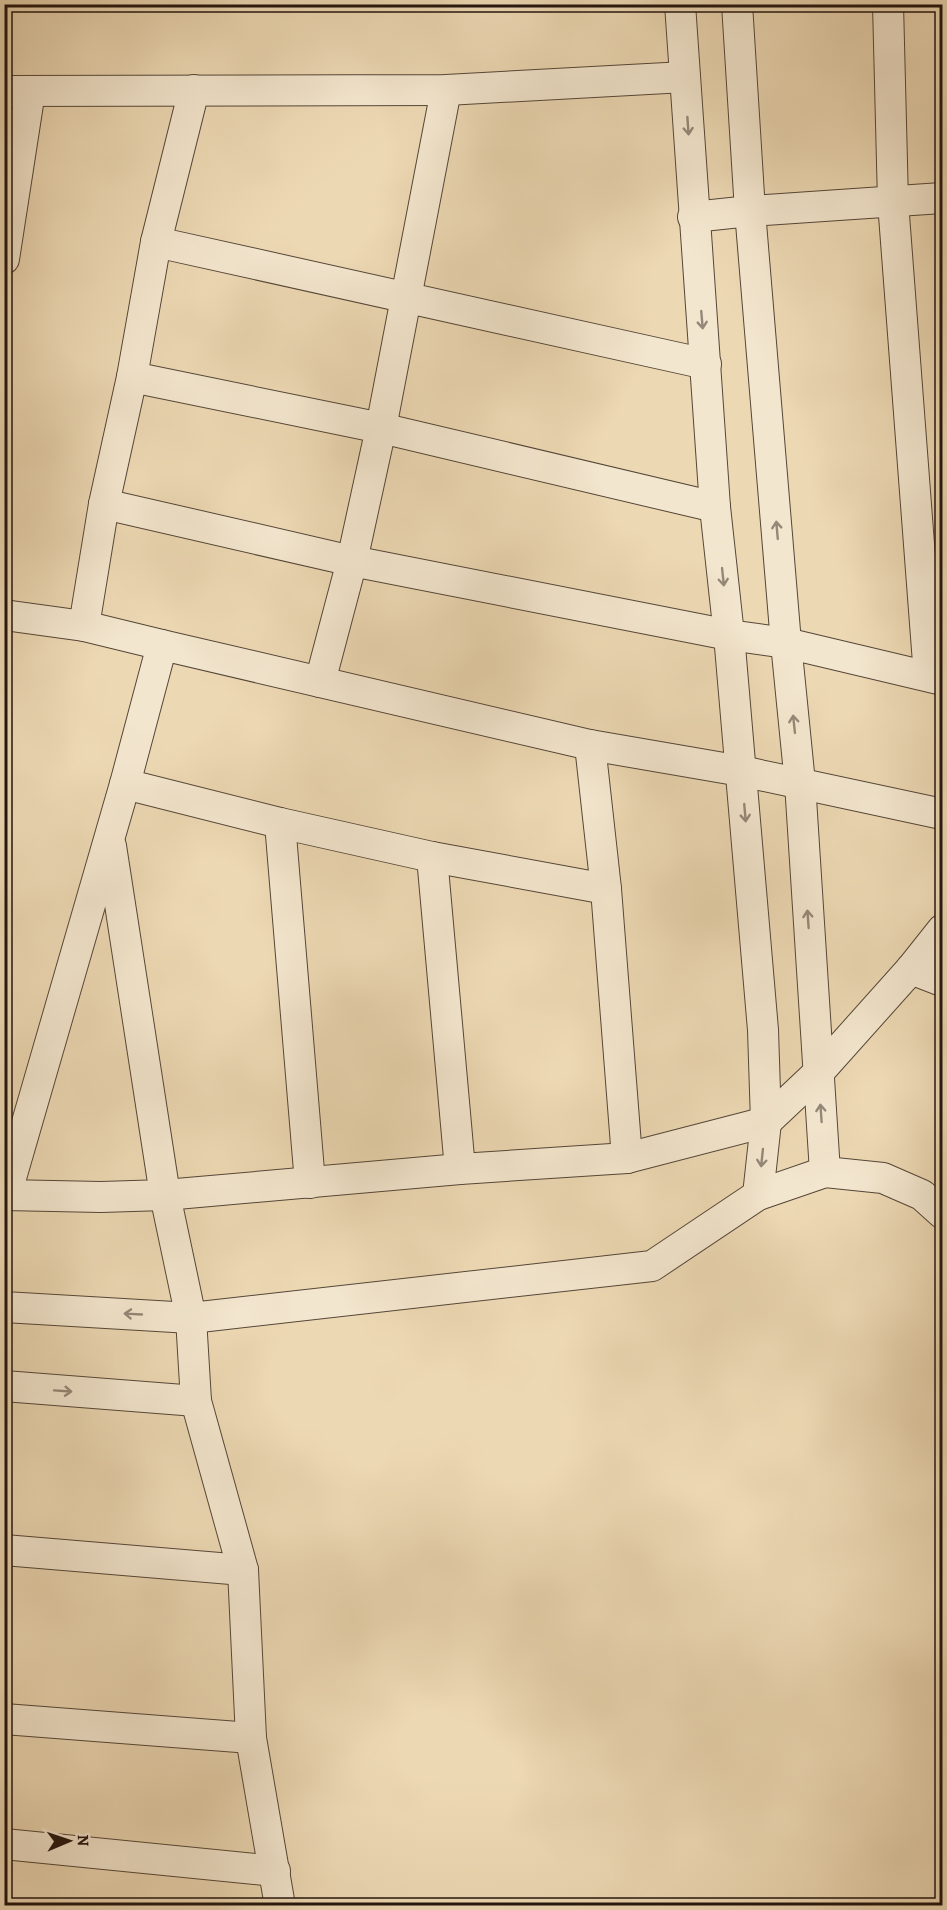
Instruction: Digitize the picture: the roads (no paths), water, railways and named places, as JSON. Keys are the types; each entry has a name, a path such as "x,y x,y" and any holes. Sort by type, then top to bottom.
{"street":[{"path":"680,4 693,218 706,364 715,507 729,634 763,1030 766,1122 758,1195"},
{"path":"737,4 750,211 800,783 825,1172"},
{"path":"104,504 352,561 786,643 936,678 893,202 888,4"},
{"path":"6,247 17,91 446,90 685,76"},
{"path":"84,626 104,504 132,377 156,242 194,90"},
{"path":"321,682 352,561 381,429 446,90"},
{"path":"693,218 750,211 942,198"},
{"path":"156,242 706,364"},
{"path":"132,377 381,429 715,507"},
{"path":"6,623 84,626 590,745 741,771 942,814"},
{"path":"162,645 110,837 5,1195 101,1197 165,1194 460,1169 627,1158 766,1122 819,1073 911,969 942,930"},
{"path":"590,745 606,889 627,1158"},
{"path":"125,784 280,824 432,857 606,889"},
{"path":"280,824 310,1183"},
{"path":"110,837 165,1194 191,1317 196,1401 243,1570 251,1738 280,1905"},
{"path":"432,857 460,1169"},
{"path":"911,969 942,981"},
{"path":"4,1307 191,1317 652,1266 758,1195 825,1172 884,1178 922,1195 942,1213"},
{"path":"4,1386 196,1401"},
{"path":"4,1550 243,1570"},
{"path":"4,1719 251,1738"},
{"path":"4,1844 275,1871"}]}
